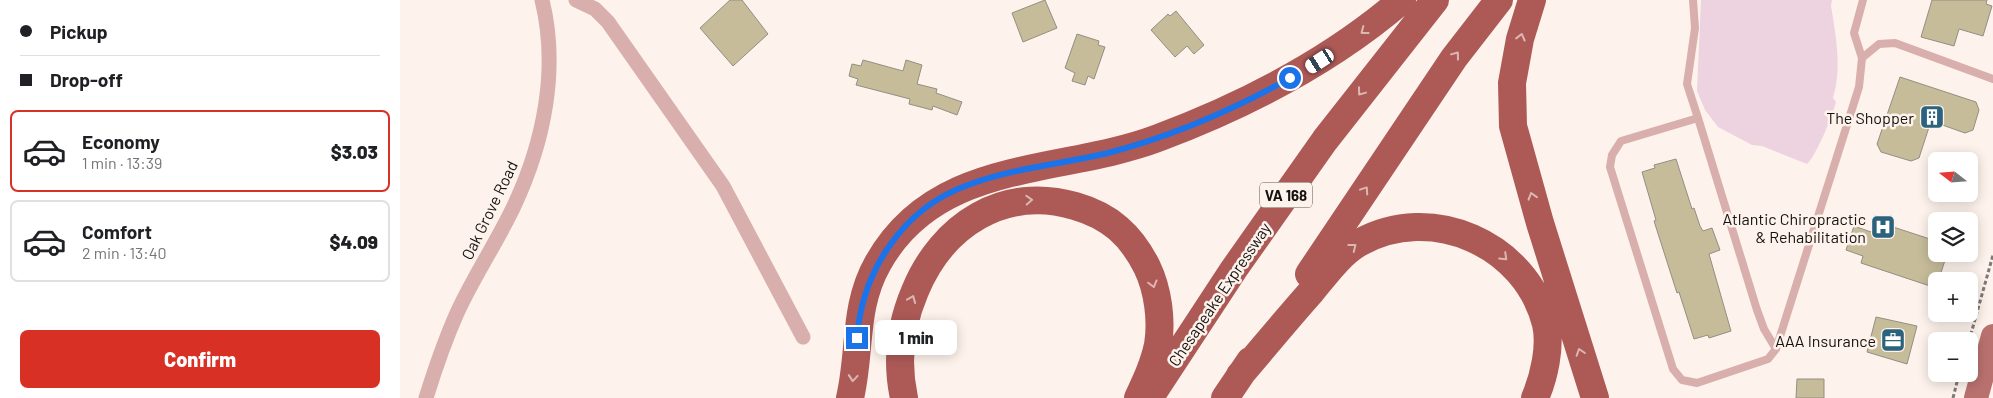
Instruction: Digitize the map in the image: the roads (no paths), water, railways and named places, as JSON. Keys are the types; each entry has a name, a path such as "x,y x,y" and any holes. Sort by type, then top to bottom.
{"highway":[{"path":"850,398 858,322 868,282 893,241 903,229 928,207 968,184 1013,172 1107,153 1155,139 1208,119 1258,96 1306,70 1347,43 1402,0"},
{"name":"Chesapeake Expressway","path":"1150,398 1234,270 1325,140 1436,0"},
{"path":"1225,398 1454,58 1499,0"},
{"path":"1532,0 1520,39 1512,83 1514,126 1534,204 1595,398"},
{"path":"904,398 900,360 901,338 907,310 923,271 957,231 974,218 1004,204 1018,200 1044,199 1086,209 1106,219 1126,234 1152,278 1160,319 1158,344 1153,365 1138,398"},
{"path":"1240,375 1336,262 1358,243 1381,233 1409,228 1440,228 1480,240 1501,254 1520,275 1536,298 1546,325 1546,359 1535,398"}],"main road":[{"path":"1976,398 1993,336"}],"street":[{"name":"Oak Grove Road","path":"426,398 458,311 514,206 530,168 542,127 550,70 542,0"},
{"path":"576,0 595,9 608,22 724,186 803,337"}],"lane":[{"path":"1693,0 1695,28 1687,84 1757,310 1764,329 1776,348"},
{"path":"1698,118 1621,141 1612,155 1610,167 1673,369 1682,380 1697,383 1768,359 1776,348 1859,87 1862,58 1854,33 1863,0"},
{"path":"1862,58 1879,44 1895,43 1993,78"}],"place":[{"name":"The Shopper","path":"1932,117"},
{"name":"Atlantic Chiropractic & Rehabilitation","path":"1883,227"},
{"name":"AAA Insurance","path":"1893,340"}]}
